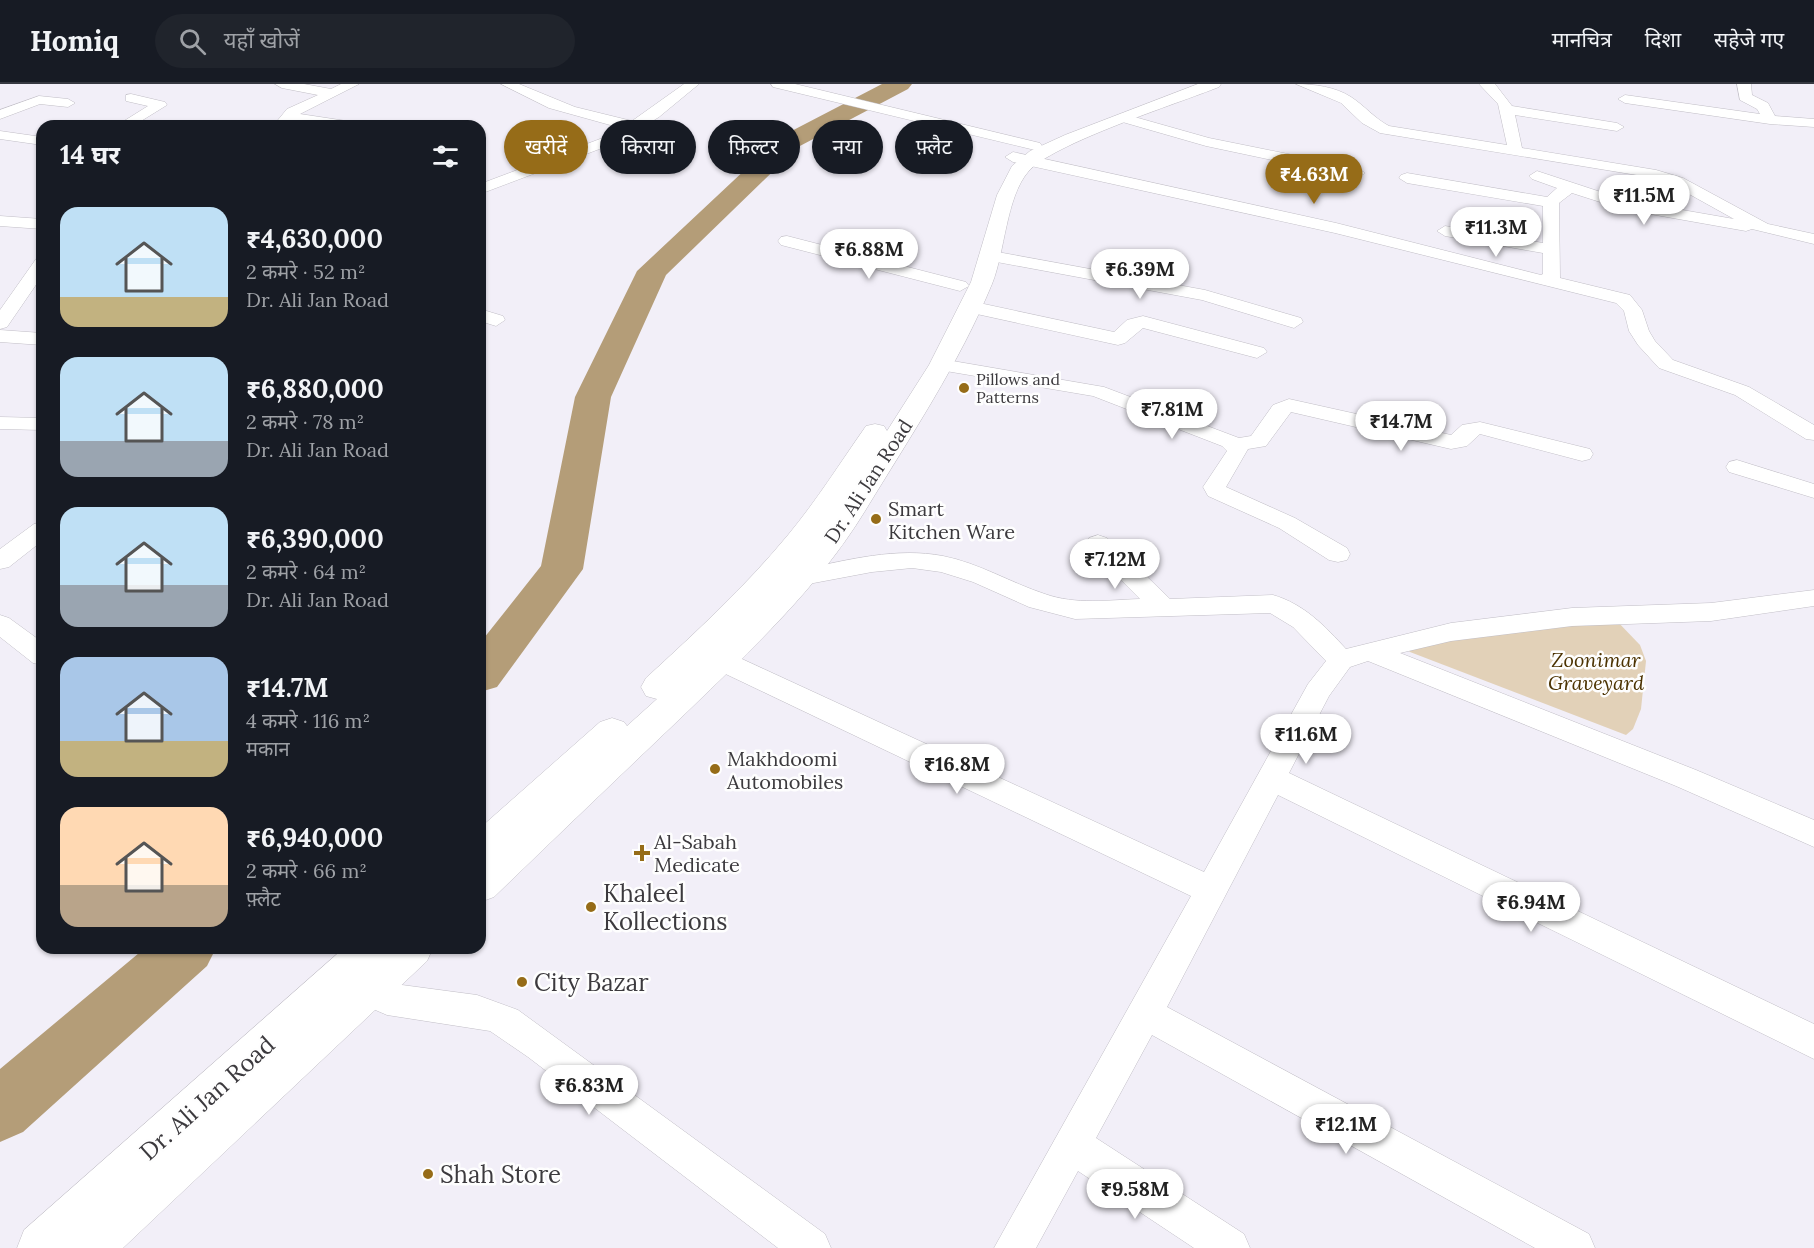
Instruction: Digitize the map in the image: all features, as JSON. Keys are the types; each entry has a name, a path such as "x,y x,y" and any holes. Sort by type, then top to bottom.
{"main road":[{"name":"Dr. Ali Jan Road","path":"486,879 720,660 803,578 855,504 941,365 965,296 990,187 997,171 1026,155 1193,84"},
{"name":"Dr. Ali Jan Road","path":"486,845 680,666 773,572 863,451 992,256 1014,177 1026,155 1047,150 1213,84"},
{"name":"Dr. Ali Jan Road","path":"42,1248 360,972 399,954"},
{"name":"Dr. Ali Jan Road","path":"87,1248 360,972"}],"street":[{"path":"282,84 332,93"},
{"path":"285,120 352,84"},
{"path":"508,84 539,99 583,115 607,120"},
{"path":"643,120 692,84"},
{"path":"778,84 887,110 1026,155 1623,299 1633,310 1639,331 1648,345 1666,364 1750,395 1814,435"},
{"path":"1303,84 1346,100 1367,120 1385,130 1515,151 1621,162 1677,181 1763,228"},
{"path":"1486,84 1497,91 1507,109 1515,151"},
{"path":"1507,109 1618,132 1619,112 1632,84"},
{"path":"1744,84 1745,96 1763,106 1770,120"},
{"path":"131,98 160,105 134,120"},
{"path":"1625,99 1770,120 1814,123"},
{"path":"0,115 39,100 68,103"},
{"path":"1124,118 1206,142 1357,172"},
{"path":"0,135 36,140"},
{"path":"486,187 600,144"},
{"path":"1537,176 1569,188 1655,211 1763,228 1814,239"},
{"path":"1407,178 1551,203"},
{"path":"1547,280 1552,277 1551,203 1556,195 1569,188"},
{"path":"0,221 36,224"},
{"path":"1445,231 1553,250"},
{"path":"787,241 965,296 1119,339 1134,324 1143,322 1257,352"},
{"path":"992,256 1184,291 1294,322"},
{"path":"0,323 36,272"},
{"path":"0,336 36,339"},
{"path":"941,365 1097,391 1236,445 1258,441 1280,409 1289,405 1376,427 1451,441 1459,441 1470,429 1480,428 1582,454"},
{"path":"0,423 36,424"},
{"path":"1236,445 1237,454 1216,484 1216,491 1287,523 1338,554"},
{"path":"1737,467 1814,491"},
{"path":"0,561 36,534"},
{"path":"1098,543 1163,607"},
{"path":"803,578 872,564 912,560 943,564 982,576 1055,608 1075,610 1273,604 1285,609 1355,656 1686,778 1814,834"},
{"path":"1014,1248 1145,1013 1318,691 1355,656 1451,632 1572,617 1711,612 1814,598"},
{"path":"0,624 36,651"},
{"path":"720,660 1013,795 1211,890"},
{"path":"1271,778 1814,1042"},
{"path":"360,972 402,1001 451,1005 496,1016 541,1045 811,1248"},
{"path":"1145,1013 1575,1248"},
{"path":"1071,1145 1230,1248"}],"green space":[{"name":"Zoonimar Graveyard","path":"1615,619 1640,645 1646,661 1641,709 1633,729 1626,735 1410,652 1404,646"}],"waterway":[{"path":"486,667 562,569 593,397 652,271 789,142 900,84"},
{"path":"0,1110 180,954"}],"place":[{"name":"Pillows and Patterns","path":"964,388"},
{"name":"Smart Kitchen Ware","path":"876,519"},
{"name":"Makhdoomi Automobiles","path":"715,769"},
{"name":"Al-Sabah Medicate","path":"642,853"},
{"name":"Khaleel Kollections","path":"591,907"},
{"name":"City Bazar","path":"522,982"},
{"name":"Shah Store","path":"428,1174"}]}
